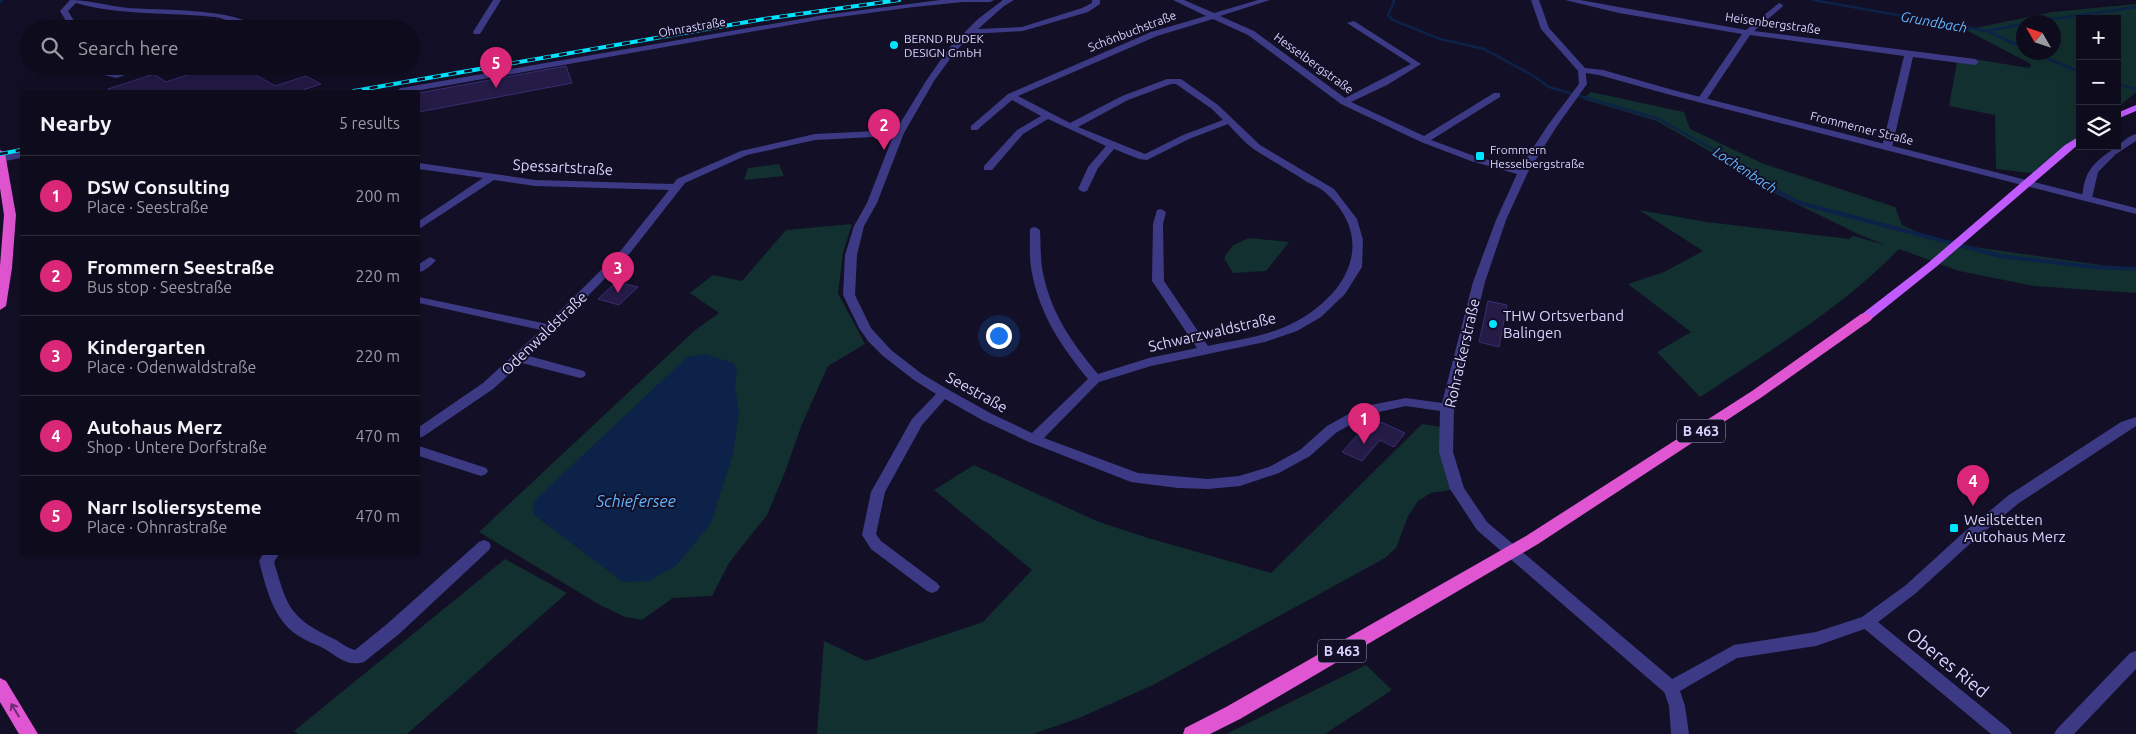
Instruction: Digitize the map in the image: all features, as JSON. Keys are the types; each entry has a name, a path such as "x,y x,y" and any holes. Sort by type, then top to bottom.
{"highway":[{"path":"0,153 10,215 6,268 0,306"},
{"name":"B 463","path":"1192,734 1233,713 1491,566 1757,394 1866,317"},
{"path":"0,686 29,734"}],"main road":[{"path":"2121,114 2136,108"},
{"name":"B 463","path":"1866,317 1932,266 2076,142"}],"street":[{"path":"70,20 64,11 74,0 120,9 218,15 238,20"},
{"path":"477,32 498,0"},
{"name":"Ohnrastraße","path":"407,90 824,17 914,5 964,0 990,0"},
{"name":"Seestraße","path":"1010,0 1001,4 952,50 930,81 899,133 872,203 859,226 851,255 849,295 872,338 918,377 987,418 1034,439 1136,478 1208,484 1240,481 1274,470 1305,453 1332,429 1366,410 1406,402 1448,408"},
{"path":"970,32 1023,29 1086,10 1096,4 1096,0"},
{"name":"Hesselbergstraße","path":"1177,0 1252,33 1344,102 1424,140 1474,159 1523,172"},
{"name":"Schönbuchstraße","path":"974,128 1011,96 1154,34 1266,0"},
{"path":"1535,0 1545,29 1582,70"},
{"name":"Heisenbergstraße","path":"1569,0 1608,9 1747,32 1975,62"},
{"path":"1702,100 1747,32 1779,5"},
{"path":"1344,102 1384,83 1416,64 1351,23"},
{"path":"1887,147 1909,54"},
{"name":"Rohrackerstraße","path":"1582,70 1583,84 1523,172 1501,220 1479,282 1448,408 1446,452 1457,489 1482,526 1671,688"},
{"name":"Frommerner Straße","path":"1582,70 1600,72 2136,211"},
{"name":"Schwarzwaldstraße","path":"1034,439 1095,379 1150,362 1204,349 1264,338 1293,328 1317,314 1341,292 1356,268 1358,240 1352,219 1330,191 1257,148 1230,120 1197,92 1178,81 1170,81 1125,98 1070,128"},
{"path":"1424,140 1497,95"},
{"path":"1011,96 1070,128 1142,157 1147,157 1186,137 1230,120"},
{"path":"988,168 1020,132 1047,116"},
{"name":"Odenwaldstraße","path":"420,432 488,386 520,358 626,251 681,181 711,166 744,153 764,148 815,137 899,133"},
{"path":"2087,198 2088,183 2093,170 2126,141 2136,136"},
{"path":"1083,189 1093,167 1111,146"},
{"path":"0,158 20,155"},
{"name":"Spessartstraße","path":"420,167 535,183 676,187"},
{"path":"420,225 492,176"},
{"path":"1161,212 1158,224 1158,280 1204,349"},
{"path":"1035,230 1037,272 1048,309 1068,348 1095,379"},
{"path":"420,268 430,260"},
{"path":"420,300 551,328"},
{"path":"520,358 580,374"},
{"path":"932,586 876,545 869,535 878,492 917,422 944,393"},
{"path":"1680,734 1677,706 1671,688 1734,652 1816,638 1867,622 1911,589 1968,537 2014,499 2126,425 2136,421"},
{"path":"420,451 481,471"},
{"path":"271,555 266,561 274,588 288,618 303,631 332,645 343,654 358,657 393,629 484,546"},
{"name":"Oberes Ried","path":"1867,622 2003,734"},
{"path":"2063,734 2136,658"}],"green space":[{"path":"2136,4 2136,92 2121,105 2121,15 2076,15 2076,142 2039,174 1996,169 1995,115 1949,106 1957,62 1960,57 2030,68 2031,64 2023,60 2061,60 2061,15 2038,15"},
{"path":"2016,20 2016,56 1966,30"},
{"path":"1591,92 1684,112 1690,129 1764,164 1895,207 1902,225 1939,242 2136,270 2136,293 2034,286 1959,271 1899,249 1877,271 1829,310 1700,397 1657,352 1691,332 1628,284 1664,272 1703,251 1639,210 1707,222 1849,239 1853,236 1886,245 1860,235 1762,187 1730,163 1657,121 1583,99"},
{"path":"779,164 784,176 744,180 748,168"},
{"path":"852,224 843,253 838,293 865,344 828,366 802,424 767,515 729,563 712,596 673,598 642,620 625,617 600,605 479,532 694,331 719,313 690,293 713,275 742,281 786,230"},
{"path":"1249,238 1289,242 1266,271 1233,273 1224,258 1233,245"},
{"path":"1422,424 1441,427 1457,489 1431,493 1418,501 1408,516 1396,548 1385,558 1153,685 1079,718 1033,734 817,734 824,641 866,661 983,622 1032,570 934,490 974,465 1099,522 1271,573"},
{"path":"505,559 567,593 407,734 298,734 294,731"},
{"path":"1366,665 1392,690 1325,734 1226,734"}],"water":[{"name":"Schiefersee","path":"705,354 734,363 737,373 735,387 739,413 733,454 711,523 677,565 649,581 623,582 534,515 533,502 687,357"}],"building":[{"path":"566,66 572,83 420,112 420,93"},
{"path":"151,75 156,75 166,82 188,75 256,75 275,86 306,76 321,84 303,90 108,90"},
{"path":"616,282 638,287 619,305 598,299"},
{"name":"THW Ortsverband Balingen","path":"1488,301 1507,305 1499,347 1479,342"},
{"path":"1381,422 1405,433 1394,447 1380,440 1362,461 1342,452 1361,431 1370,435"}],"waterway":[{"name":"Lochenbach","path":"1393,0 1394,2 1388,15 1393,20 1440,39 1484,49 1532,75 1549,87 1659,119 1732,160 1765,185"},
{"name":"Grundbach","path":"1813,0 1987,31"},
{"path":"2061,18 2136,7"},
{"path":"1987,31 2016,26"},
{"name":"Grundbach","path":"1987,31 2016,44"},
{"name":"Grundbach","path":"2051,60 2076,70"},
{"name":"Grundbach","path":"2121,85 2136,89"},
{"name":"Lochenbach","path":"1763,184 1800,203 2000,256 2093,267 2136,269"}],"railway":[{"path":"360,90 764,19 899,0"},
{"path":"0,154 20,150"}],"place":[{"name":"BERND RUDEK DESIGN GmbH","path":"894,45"},
{"name":"Narr Isoliersysteme","path":"496,88"},
{"name":"Frommern Seestraße","path":"884,150"},
{"name":"Frommern Hesselbergstraße","path":"1480,156"},
{"name":"Kindergarten","path":"618,293"},
{"name":"THW Ortsverband Balingen","path":"1493,324"},
{"name":"DSW Consulting","path":"1364,444"},
{"name":"Autohaus Merz","path":"1973,506"},
{"name":"Weilstetten Autohaus Merz","path":"1954,528"}]}
